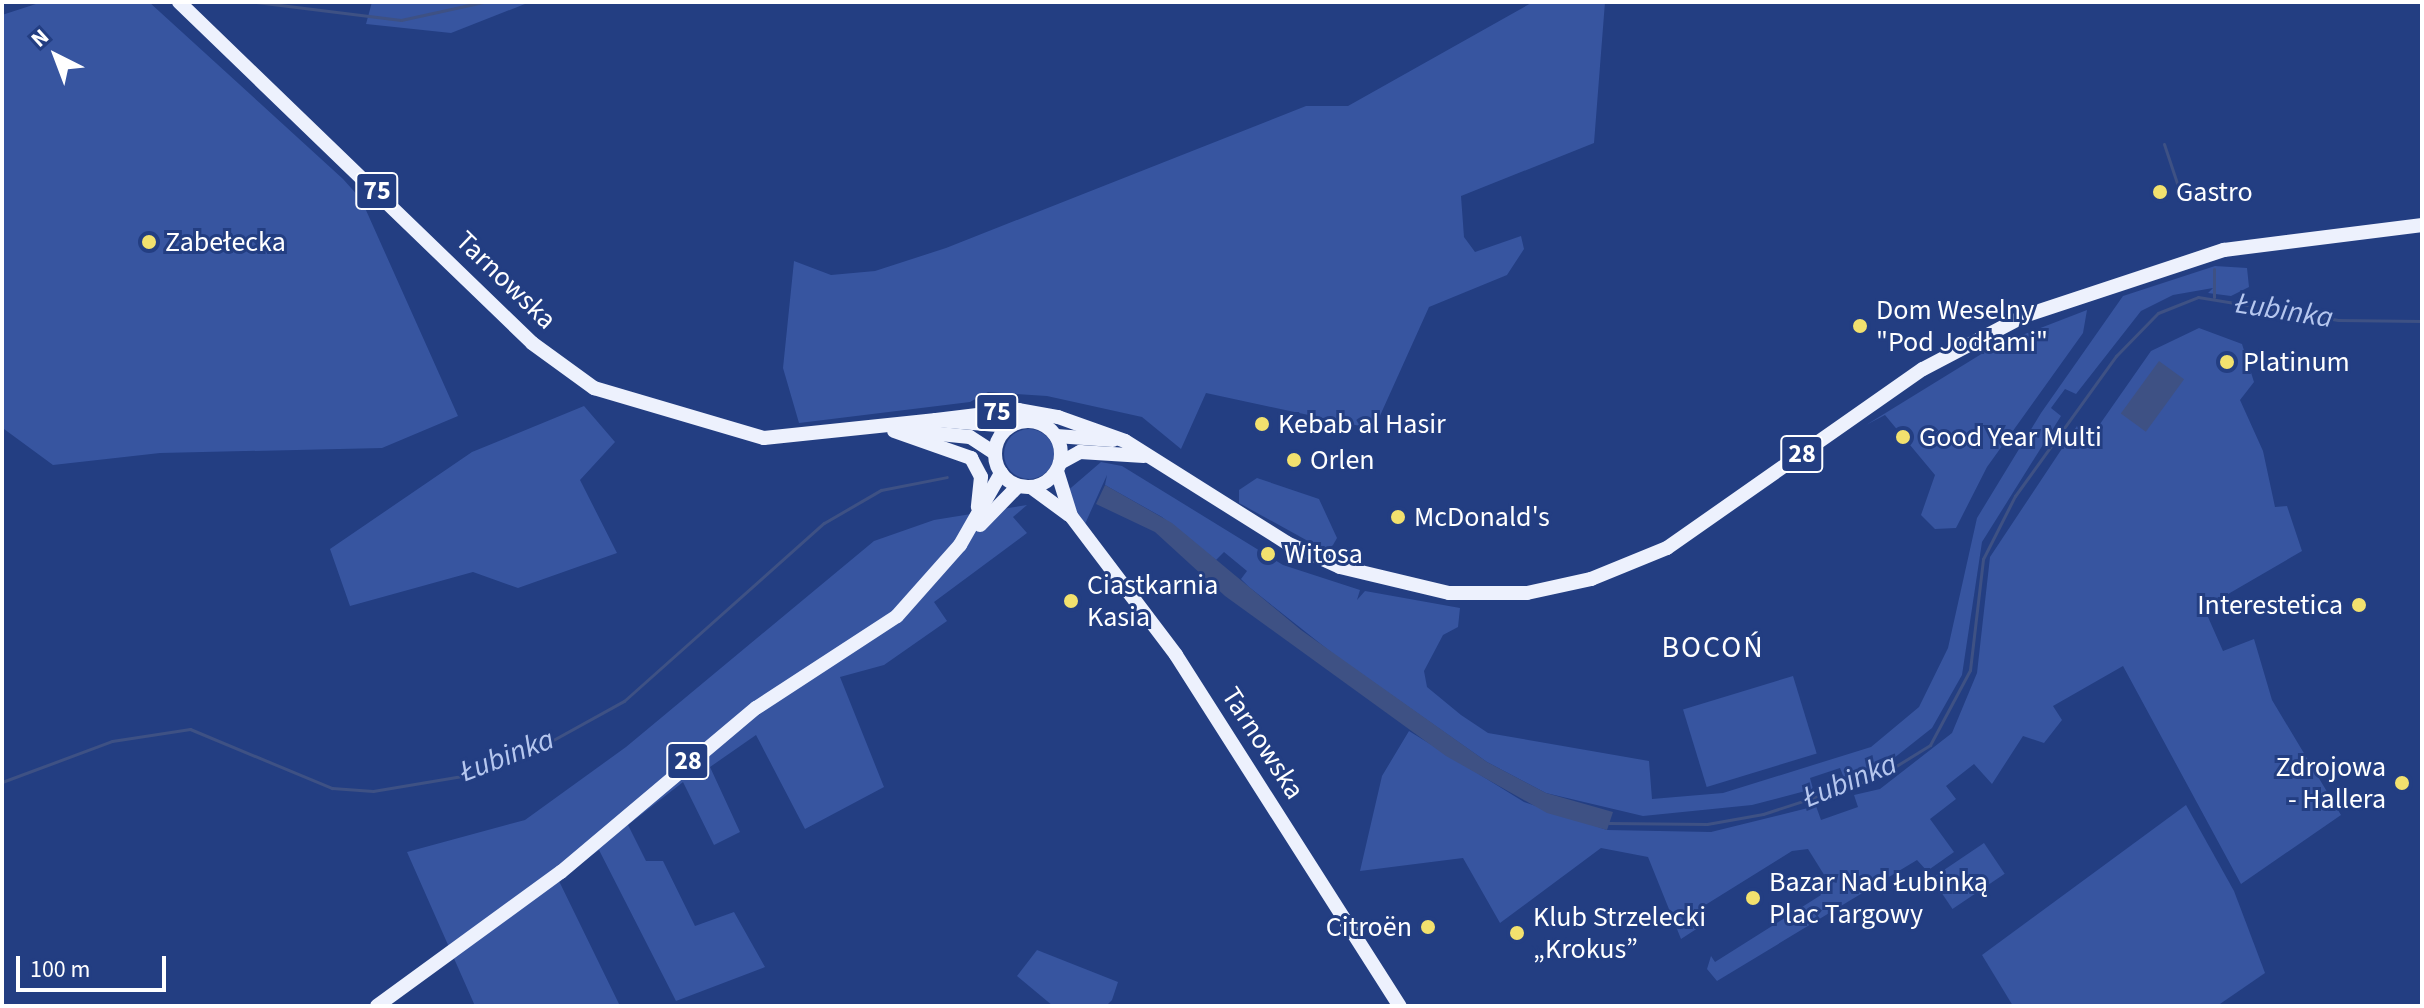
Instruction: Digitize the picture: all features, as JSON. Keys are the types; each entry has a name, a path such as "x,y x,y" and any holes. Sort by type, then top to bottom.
{"main road":[{"name":"Tarnowska","path":"179,2 532,343 594,388 750,436 874,429 936,420 1010,426"},
{"name":"28","path":"1010,426 1040,423 1056,436 1125,441 1287,543 1364,575 1449,593 1551,589 1667,548 1923,369 2024,316 2224,250 2422,225"},
{"name":"75","path":"936,420 1029,411 1125,441"},
{"path":"1010,426 995,453 1001,473 1025,486"},
{"name":"Tarnowska","path":"874,429 961,434 995,453"},
{"name":"28","path":"894,431 975,462 982,487 973,521"},
{"path":"1056,436 1059,467"},
{"name":"28","path":"377,1006 561,872 756,708 880,630 960,545 1025,486 1080,452 1151,457"},
{"name":"Tarnowska","path":"1059,467 1071,516"},
{"name":"28","path":"960,545 1001,473"},
{"name":"Tarnowska","path":"1025,486 1071,516 1176,655 1400,1006"}],"shaded area":[{"path":"42,2 149,2 343,179 361,199 458,416 382,448 160,453 53,465 4,429 2,15"},
{"path":"372,2 530,2 451,33 366,24"},
{"path":"1533,2 1605,2 1594,143 1461,196 1464,237 1475,252 1521,236 1524,249 1507,275 1429,307 1374,429 1206,393 1181,449 1142,417 1047,396 988,392 970,402 799,423 783,368 794,261 831,275 875,271 946,248 1306,106 1348,106"},
{"path":"2215,266 2247,268 2249,287 2231,296 2208,293 2213,288 2173,295 2141,311 2076,394 2065,389 2051,408 2061,416 1982,542 1962,675 1932,728 1889,762 1844,778 1840,768 1810,778 1813,789 1752,805 1643,816 1546,793 1487,762 1336,656 1249,587 1241,579 1247,571 1224,552 1216,560 1162,517 1105,485 1107,475 1085,524 1065,493 1101,462 1122,466 1283,565 1360,590 1357,600 1365,591 1460,608 1458,627 1443,635 1424,671 1427,687 1461,715 1488,733 1649,761 1652,799 1723,793 1871,747 1919,707 1948,648 1977,518 2041,413 2123,296"},
{"path":"2087,310 2083,333 1987,467 1956,528 1935,529 1921,515 1935,475 1885,415 1866,425 1996,345"},
{"path":"2199,328 2242,344 2254,382 2240,400 2263,451 2275,507 2287,506 2302,551 2204,608 2223,651 2254,639 2272,700 2341,815 2241,884 2123,666 2053,706 2062,720 2044,743 2023,736 1992,784 1974,764 1946,786 1956,799 1930,819 1954,852 1927,871 1917,860 1717,981 1707,969 1711,956 1715,962 1821,895 1817,888 1828,881 1808,849 1792,851 1694,912 1701,926 1681,939 1648,857 1601,848 1500,923 1463,858 1360,871 1382,776 1409,731 1524,802 1607,830 1711,832 1816,806 1821,820 1858,807 1854,795 1880,789 1952,733 1977,673 1990,557 2077,426 2086,444 2151,351"},
{"path":"2159,361 2184,379 2146,432 2121,414"},
{"path":"584,406 615,442 580,480 617,553 518,588 473,572 350,606 330,549 472,452"},
{"path":"1029,429 1047,436 1054,454 1047,472 1029,479 1011,472 1004,454 1011,436"},
{"path":"1257,478 1319,499 1337,538 1333,545 1326,551 1239,503 1239,490"},
{"path":"1105,485 1172,523 1301,630 1487,762 1546,793 1613,812 1607,830 1547,813 1446,756 1225,596 1155,532 1096,504"},
{"path":"1027,505 1013,517 1027,533 934,602 947,621 884,665 840,677 884,787 805,829 756,735 710,767 740,832 714,845 683,782 628,825 646,861 663,861 695,926 734,912 765,967 676,1001 599,850 558,879 620,1006 475,1006 407,852 525,820 626,747 874,541 934,520"},
{"path":"1793,676 1817,753 1707,787 1683,710"},
{"path":"2186,805 2234,891 2265,973 2217,1006 2013,1006 1982,955"},
{"path":"1984,843 2005,874 1952,909 1932,878"},
{"path":"1037,950 1118,982 1112,1000 1106,1006 1053,1006 1017,976"}],"waterway":[{"path":"256,2 401,20 483,2"},
{"path":"2164,144 2183,201"},
{"path":"2214,269 2214,297"},
{"name":"Łubinka","path":"1609,823 1707,824 1763,814 1880,776 1930,745 1970,670 1983,559 2015,496 2116,356 2158,313 2198,297 2338,320 2422,321"},
{"name":"Łubinka","path":"2,782 112,741 190,729 332,788 373,791 473,774 526,755 624,701 824,523 881,490 947,477"}],"place":[{"name":"Gastro","path":"2160,192"},
{"name":"Zabełecka","path":"149,242"},
{"name":"Dom Weselny \"Pod Jodłami\"","path":"1860,326"},
{"name":"Platinum","path":"2227,362"},
{"name":"Kebab al Hasir","path":"1262,424"},
{"name":"Good Year Multi","path":"1903,437"},
{"name":"Orlen","path":"1294,460"},
{"name":"McDonald's","path":"1398,517"},
{"name":"Witosa","path":"1268,554"},
{"name":"Ciastkarnia Kasia","path":"1071,601"},
{"name":"Interestetica","path":"2359,605"},
{"name":"Zdrojowa - Hallera","path":"2402,783"},
{"name":"Bazar Nad Łubinką Plac Targowy","path":"1753,898"},
{"name":"Citroën","path":"1428,927"},
{"name":"Klub Strzelecki „Krokus”","path":"1517,933"}],"district":[{"name":"BOCOŃ","path":"1713,648"}]}
